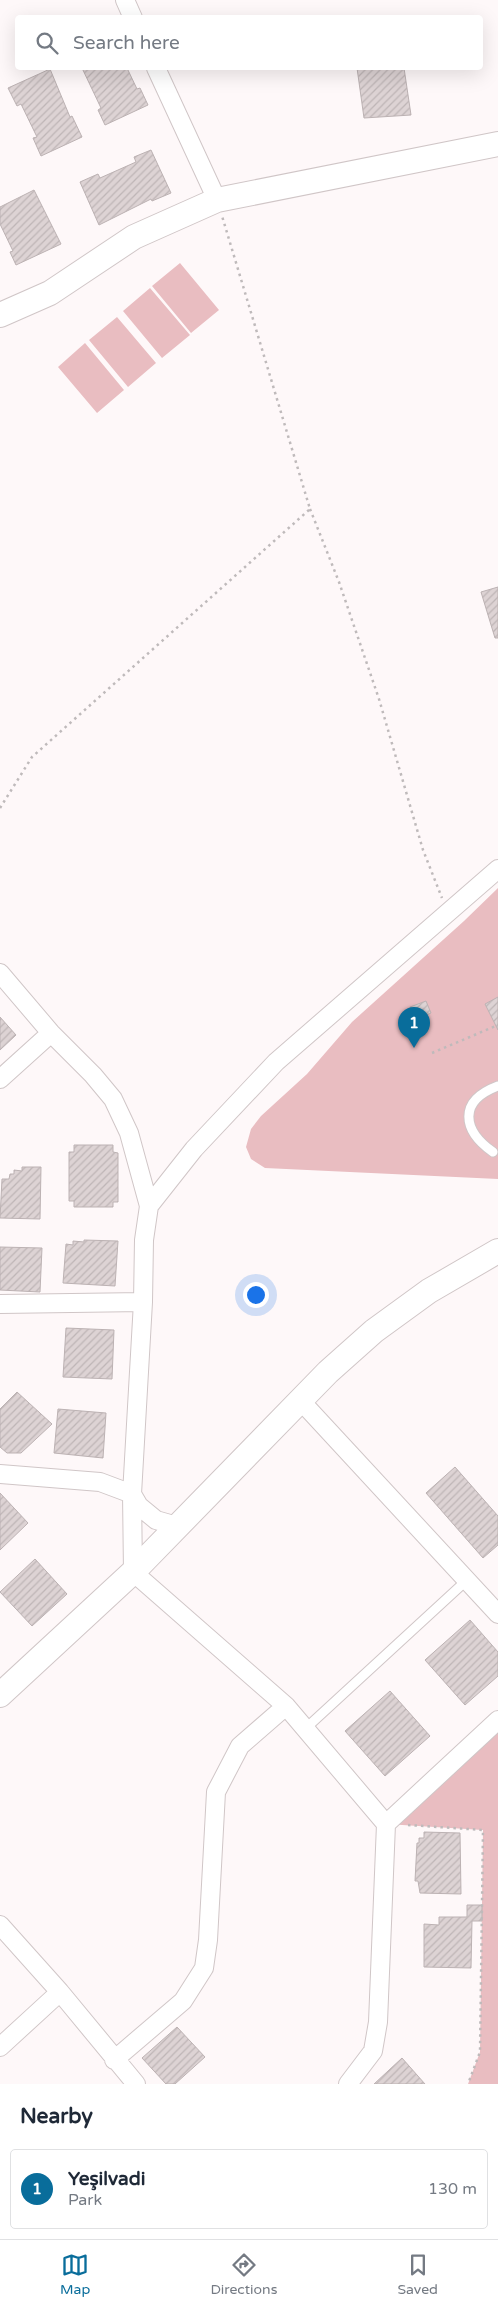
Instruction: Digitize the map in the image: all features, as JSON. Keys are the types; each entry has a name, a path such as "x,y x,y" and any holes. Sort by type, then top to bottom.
{"street":[{"path":"125,0 132,15"},
{"path":"157,70 217,200"},
{"path":"0,315 50,293 134,237 217,200 498,144"},
{"path":"149,1206 194,1149 276,1062 498,869"},
{"path":"0,973 51,1033 93,1074 113,1099 129,1133 149,1206 144,1240 143,1302 132,1494 133,1572 286,1706 386,1824 378,2022 373,2051 348,2084"},
{"path":"0,1079 51,1033"},
{"path":"0,1695 133,1572 328,1372 374,1331 429,1291 498,1251"},
{"path":"0,1304 143,1302"},
{"path":"300,1400 498,1614"},
{"path":"0,1474 100,1482 132,1494 147,1515 166,1524 177,1526"},
{"path":"114,2060 183,2001 204,1968 208,1940 216,1792 240,1746 286,1706"},
{"path":"386,1824 498,1720"},
{"path":"3,1933 60,1992 114,2060 136,2084"},
{"path":"0,2047 60,1992"}],"lane":[{"path":"493,1152 480,1142 469,1123 470,1111 480,1094 498,1086"},
{"path":"305,1729 467,1580"}],"path":[{"path":"217,200 310,509 339,582 379,699 423,850 448,912"},
{"path":"0,808 32,757 310,509"},
{"path":"432,1053 498,1025"},
{"path":"386,1824 483,1830 480,2052 468,2084"}],"shaded area":[{"path":"180,263 219,310 191,333 152,286"},
{"path":"150,288 190,335 162,358 123,311"},
{"path":"117,317 156,363 128,387 89,340"},
{"path":"85,343 124,390 97,413 58,367"},
{"path":"498,888 498,1179 265,1168 251,1159 246,1147 251,1129 261,1116 307,1074 352,1022"},
{"path":"498,1720 498,2084 468,2084 480,2052 483,1830 386,1824"}],"building":[{"path":"50,70 70,117 72,116 82,137 41,156 33,138 37,137 21,104 17,106 8,88"},
{"path":"83,70 128,70 137,89 140,88 148,105 105,125 98,110 101,108"},
{"path":"357,70 404,70 411,115 364,118"},
{"path":"151,150 171,193 152,201 151,199 99,225 80,182 98,174 100,178 136,162 134,157"},
{"path":"34,190 61,244 16,265 10,252 13,251 0,224 0,207"},
{"path":"498,587 498,638 495,638 481,592"},
{"path":"498,997 498,1030 485,1004"},
{"path":"426,1001 431,1013 415,1020 410,1007"},
{"path":"0,1017 16,1035 0,1050"},
{"path":"74,1145 113,1145 113,1152 118,1153 118,1202 113,1202 113,1207 74,1207 74,1201 69,1201 69,1152 74,1152"},
{"path":"22,1167 41,1167 40,1219 0,1218 2,1179 9,1179 10,1174 14,1174 14,1170 22,1171"},
{"path":"84,1240 118,1241 115,1286 63,1283 66,1244 73,1245 73,1241 84,1242"},
{"path":"0,1247 42,1248 40,1292 0,1290"},
{"path":"66,1328 114,1330 112,1379 63,1377"},
{"path":"17,1392 52,1424 21,1453 7,1453 0,1447 0,1409"},
{"path":"58,1409 106,1413 103,1458 54,1453"},
{"path":"455,1467 498,1516 498,1545 483,1558 426,1493"},
{"path":"0,1493 28,1523 0,1550"},
{"path":"35,1559 67,1594 32,1626 0,1592"},
{"path":"470,1620 498,1652 498,1676 465,1705 425,1660"},
{"path":"390,1691 430,1736 385,1776 345,1731"},
{"path":"424,1832 460,1833 461,1894 420,1893 418,1881 415,1881 417,1843 419,1843 419,1838 424,1838"},
{"path":"467,1905 482,1905 482,1921 472,1921 471,1968 424,1967 424,1924 439,1925 439,1917 467,1917"},
{"path":"177,2027 205,2057 175,2084 166,2084 142,2058"},
{"path":"402,2058 425,2084 374,2084"}],"place":[{"name":"Yeşilvadi","path":"414,1048"}]}
